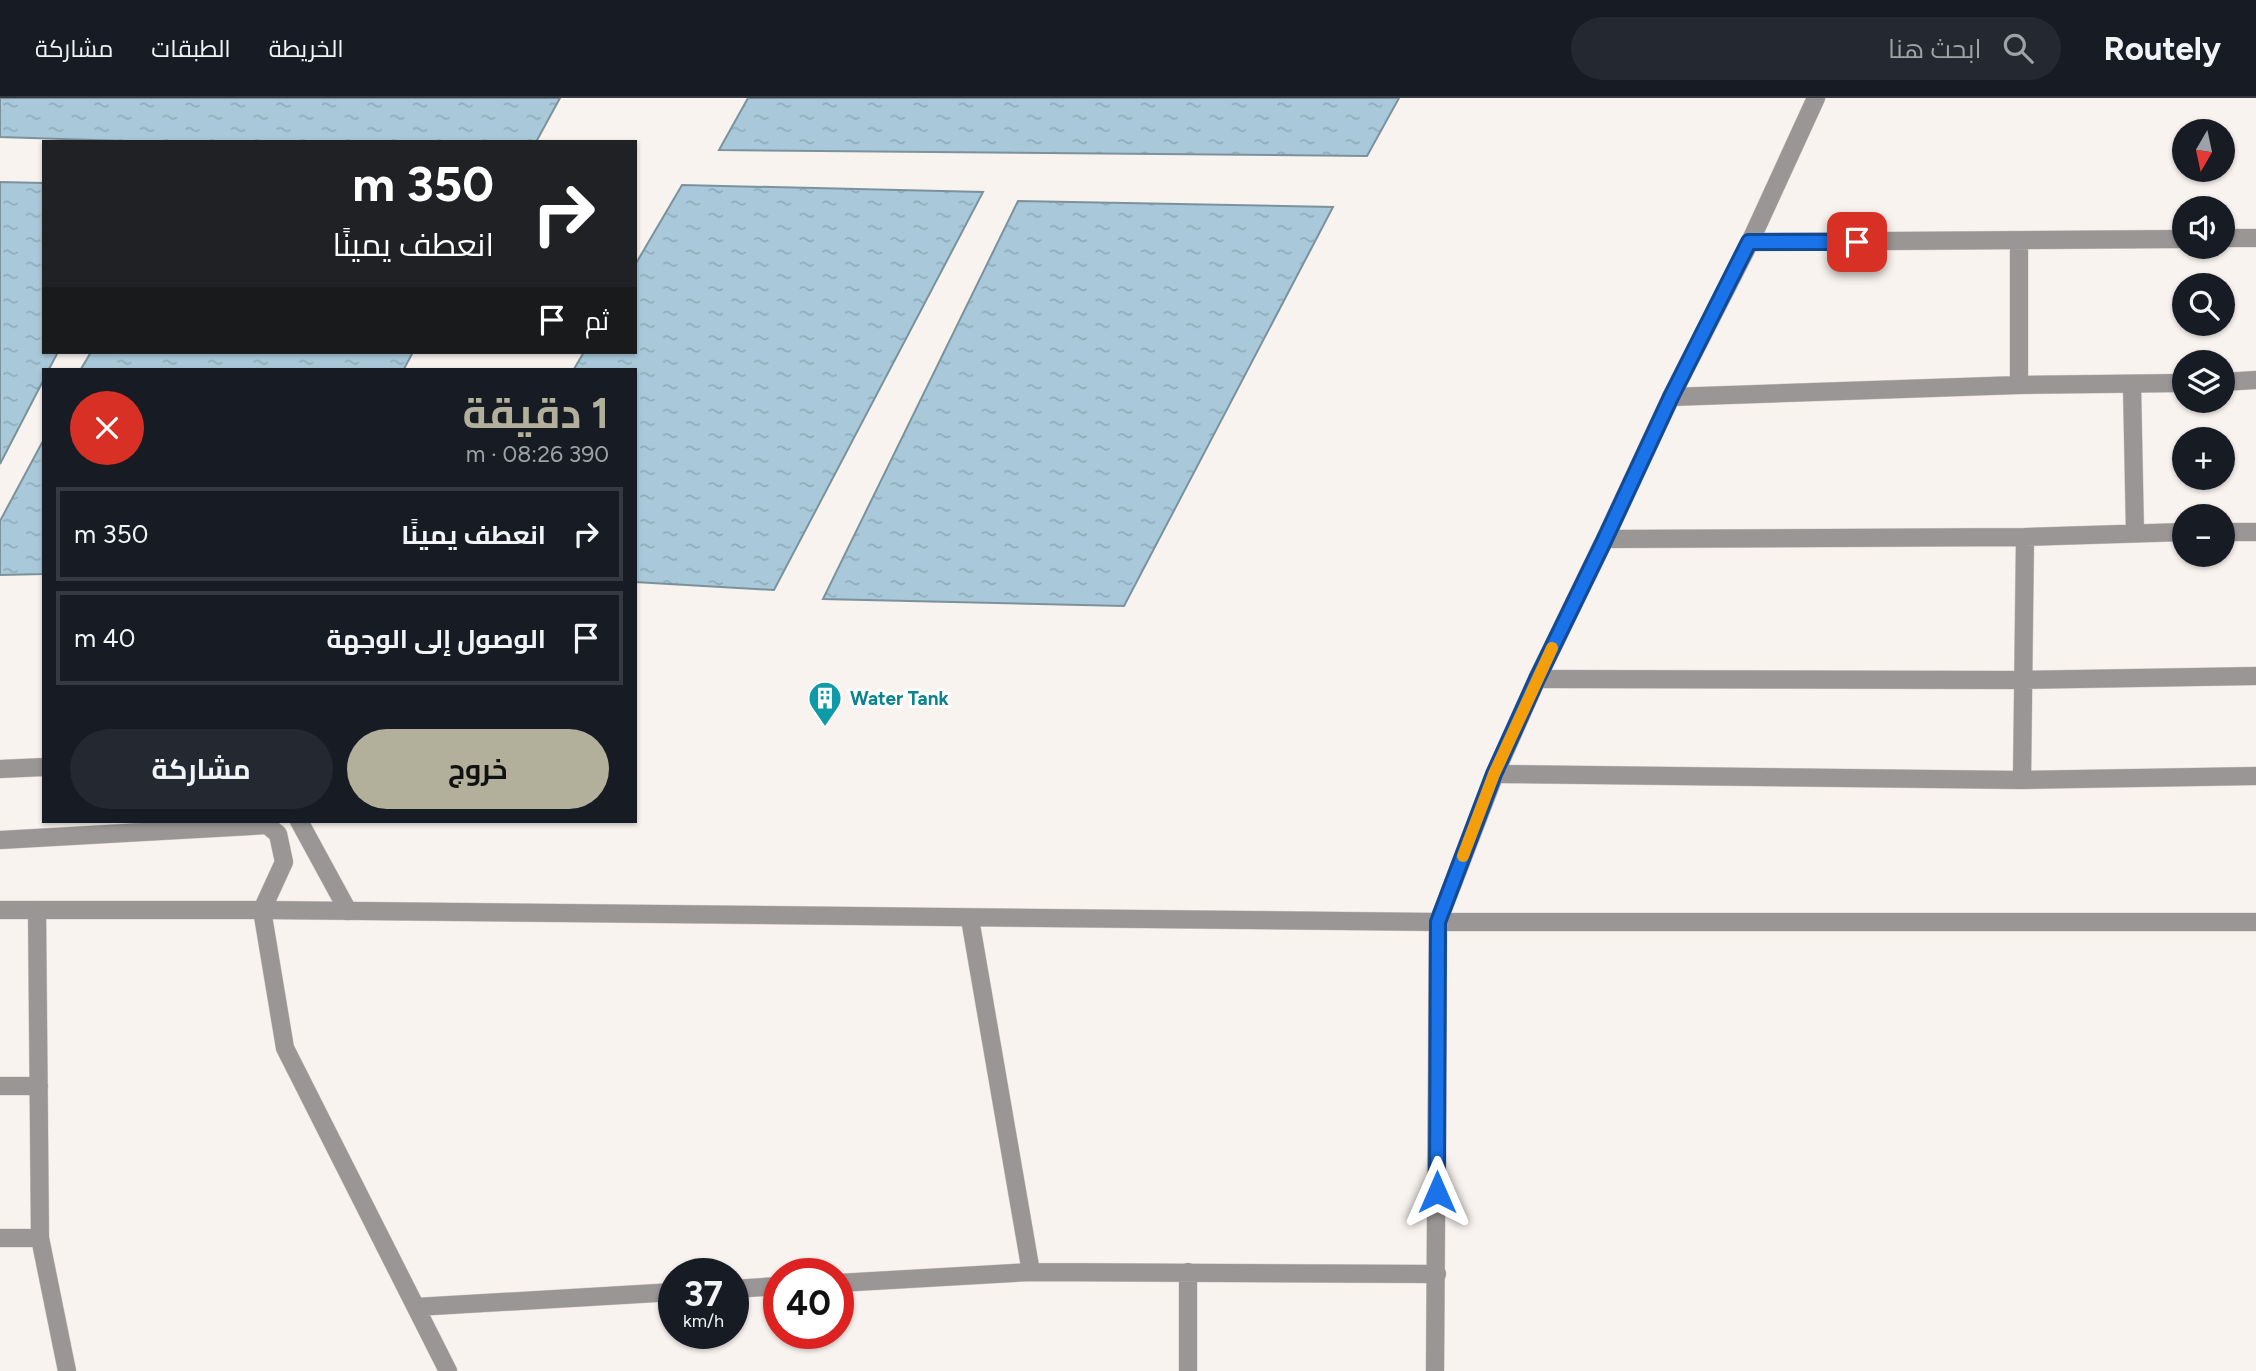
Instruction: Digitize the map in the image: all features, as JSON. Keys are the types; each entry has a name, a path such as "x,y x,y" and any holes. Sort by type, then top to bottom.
{"street":[{"path":"1435,1371 1438,922 1494,774 1537,679 1816,98"},
{"path":"2235,238 2256,238"},
{"path":"1749,242 2172,239"},
{"path":"2019,242 2019,385"},
{"path":"2235,381 2256,380"},
{"path":"1671,397 2019,385 2172,383"},
{"path":"2132,385 2135,533"},
{"path":"1605,539 2025,537 2172,532"},
{"path":"2235,532 2256,532"},
{"path":"2022,780 2025,537"},
{"path":"1537,679 2024,680 2256,676"},
{"path":"0,769 42,767"},
{"path":"1494,774 2022,780 2256,776"},
{"path":"300,823 348,911"},
{"path":"0,840 267,825 278,834 284,862 262,910 285,1048 449,1371"},
{"path":"0,910 262,910 1438,922 2256,922"},
{"path":"37,910 40,1238 67,1371"},
{"path":"970,919 1031,1272"},
{"path":"0,1086 39,1086"},
{"path":"0,1238 40,1238"},
{"path":"854,1282 1031,1272 1437,1274"},
{"path":"1188,1272 1188,1371"},
{"path":"416,1307 658,1293"}],"water":[{"path":"0,98 560,98 537,140 93,140 0,137"},
{"path":"748,98 1399,98 1367,156 719,150"},
{"path":"0,182 42,183 42,354 57,354 50,368 42,368 42,383 0,464"},
{"path":"682,185 983,192 774,590 637,582 637,368 575,368 583,354 637,354 637,262"},
{"path":"1018,201 1333,207 1124,606 823,599"},
{"path":"90,354 412,354 405,368 82,368"},
{"path":"42,443 42,574 0,575 0,521"}],"slow traffic":[{"path":"1463,856 1494,774 1552,648"}],"place":[{"name":"Water Tank","path":"825,728"}],"route":[{"path":"1437,1192 1438,922 1494,774 1671,397 1749,242 1857,242"}]}
